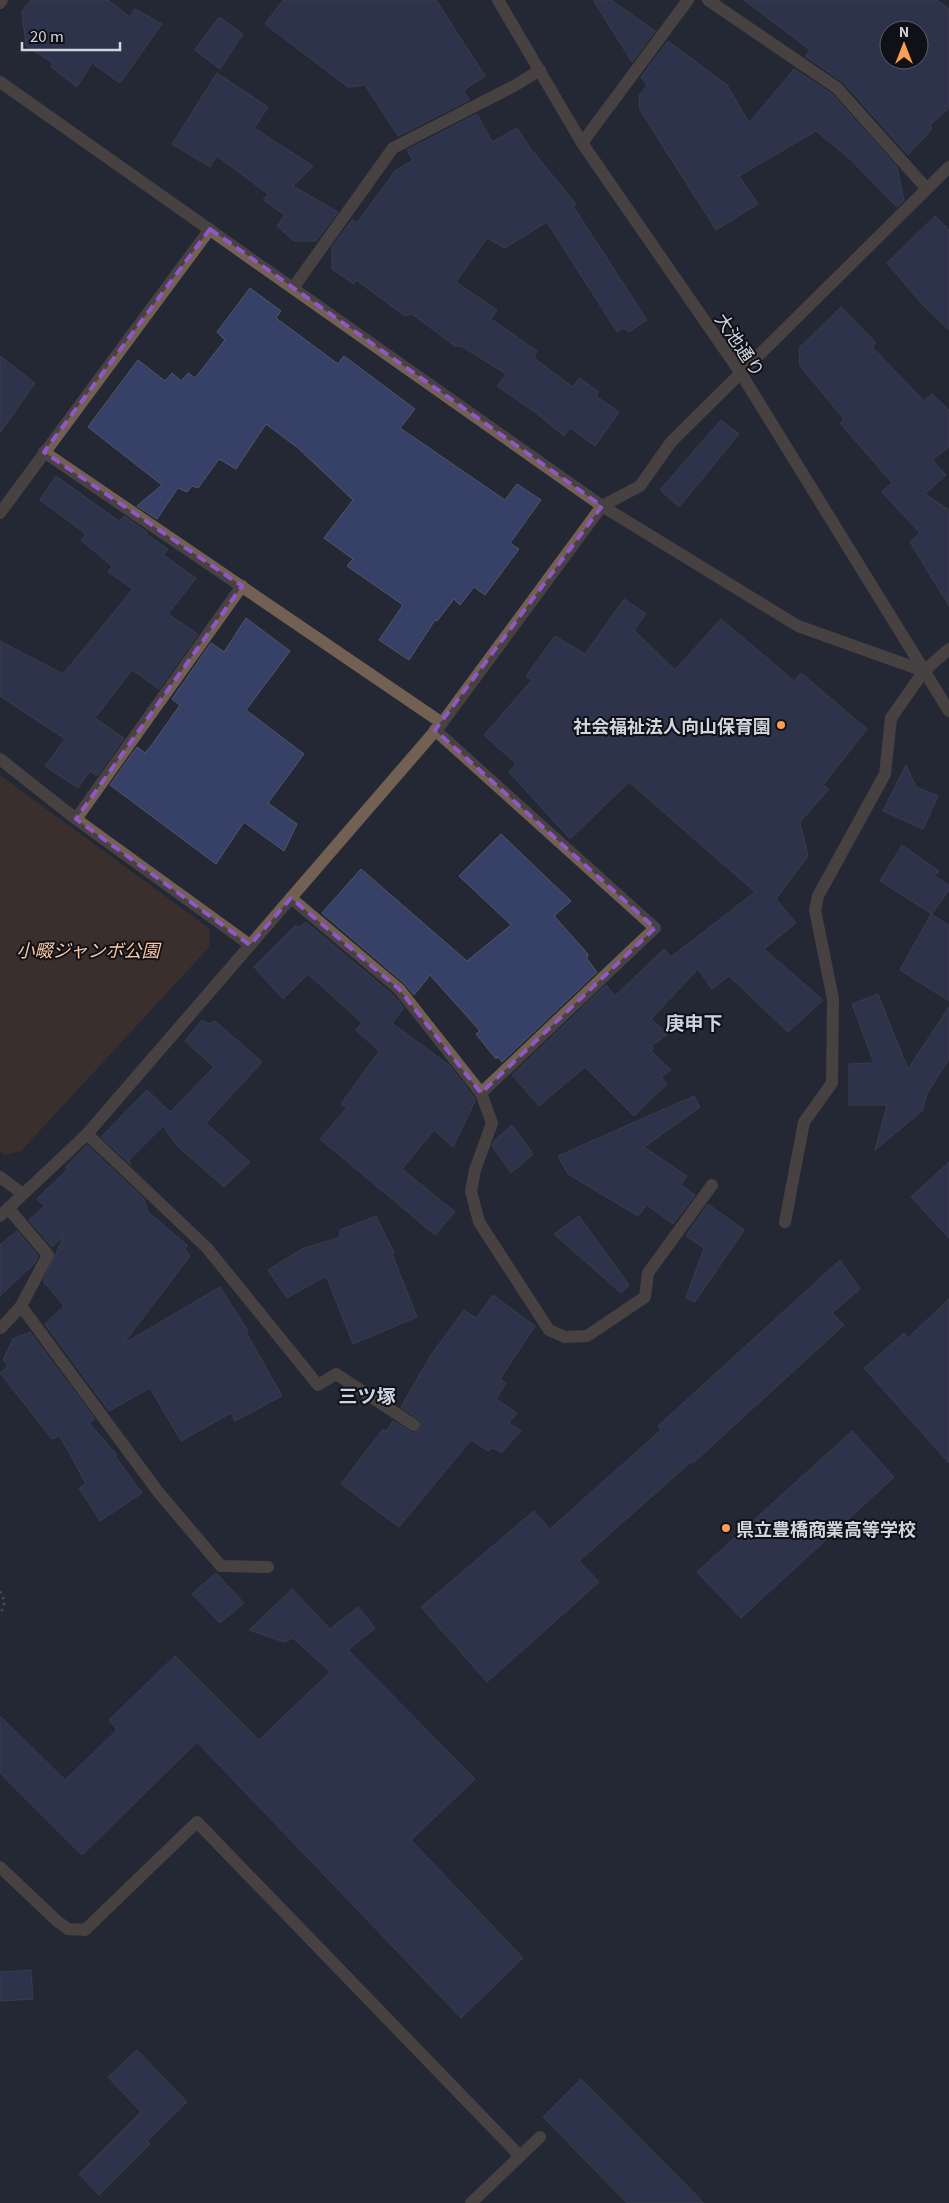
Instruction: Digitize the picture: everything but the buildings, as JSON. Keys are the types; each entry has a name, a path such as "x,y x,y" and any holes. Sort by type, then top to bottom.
{"street":[{"name":"大池通り","path":"498,0 582,142 740,372 949,711"},
{"path":"582,142 688,0"},
{"path":"708,0 837,88 926,188"},
{"path":"293,288 393,148 514,86 540,70"},
{"path":"0,82 602,506 798,626 924,672"},
{"path":"1,1328 20,1306 48,1255 4,1212 87,1134 438,726 602,506 640,486 671,442 949,167"},
{"path":"0,513 210,229"},
{"path":"44,452 242,586 438,726 655,928 481,1093"},
{"path":"76,819 242,586"},
{"path":"785,1222 804,1122 832,1083 833,999 815,910 818,896 885,774 891,718 924,672 949,648"},
{"path":"0,759 76,819 250,945"},
{"path":"291,898 399,989 481,1093 492,1123 475,1170 470,1191 479,1222 549,1330 565,1337 587,1336 645,1296 648,1273 712,1185"},
{"path":"87,1134 208,1248 318,1385 336,1374 414,1425"},
{"path":"0,1177 23,1194"},
{"path":"20,1306 159,1493 221,1566 268,1567"},
{"path":"0,1867 57,1921 68,1929 85,1930 197,1822 520,2156"},
{"path":"471,2203 540,2137"}],"path":[{"path":"0,1591 5,1602 0,1615"}],"highlighted area":[{"path":"210,229 602,506 435,730 655,928 481,1093 399,989 291,898 250,945 76,819 242,586 44,452"}],"green space":[{"name":"小畷ジャンボ公園","path":"0,775 210,929 209,947 21,1151 4,1155 0,1152"}],"place":[{"name":"社会福祉法人向山保育園","path":"781,725"},
{"name":"県立豊橋商業高等学校","path":"726,1528"}],"district":[{"name":"庚申下","path":"694,1021"},
{"name":"三ツ塚","path":"367,1394"}]}
